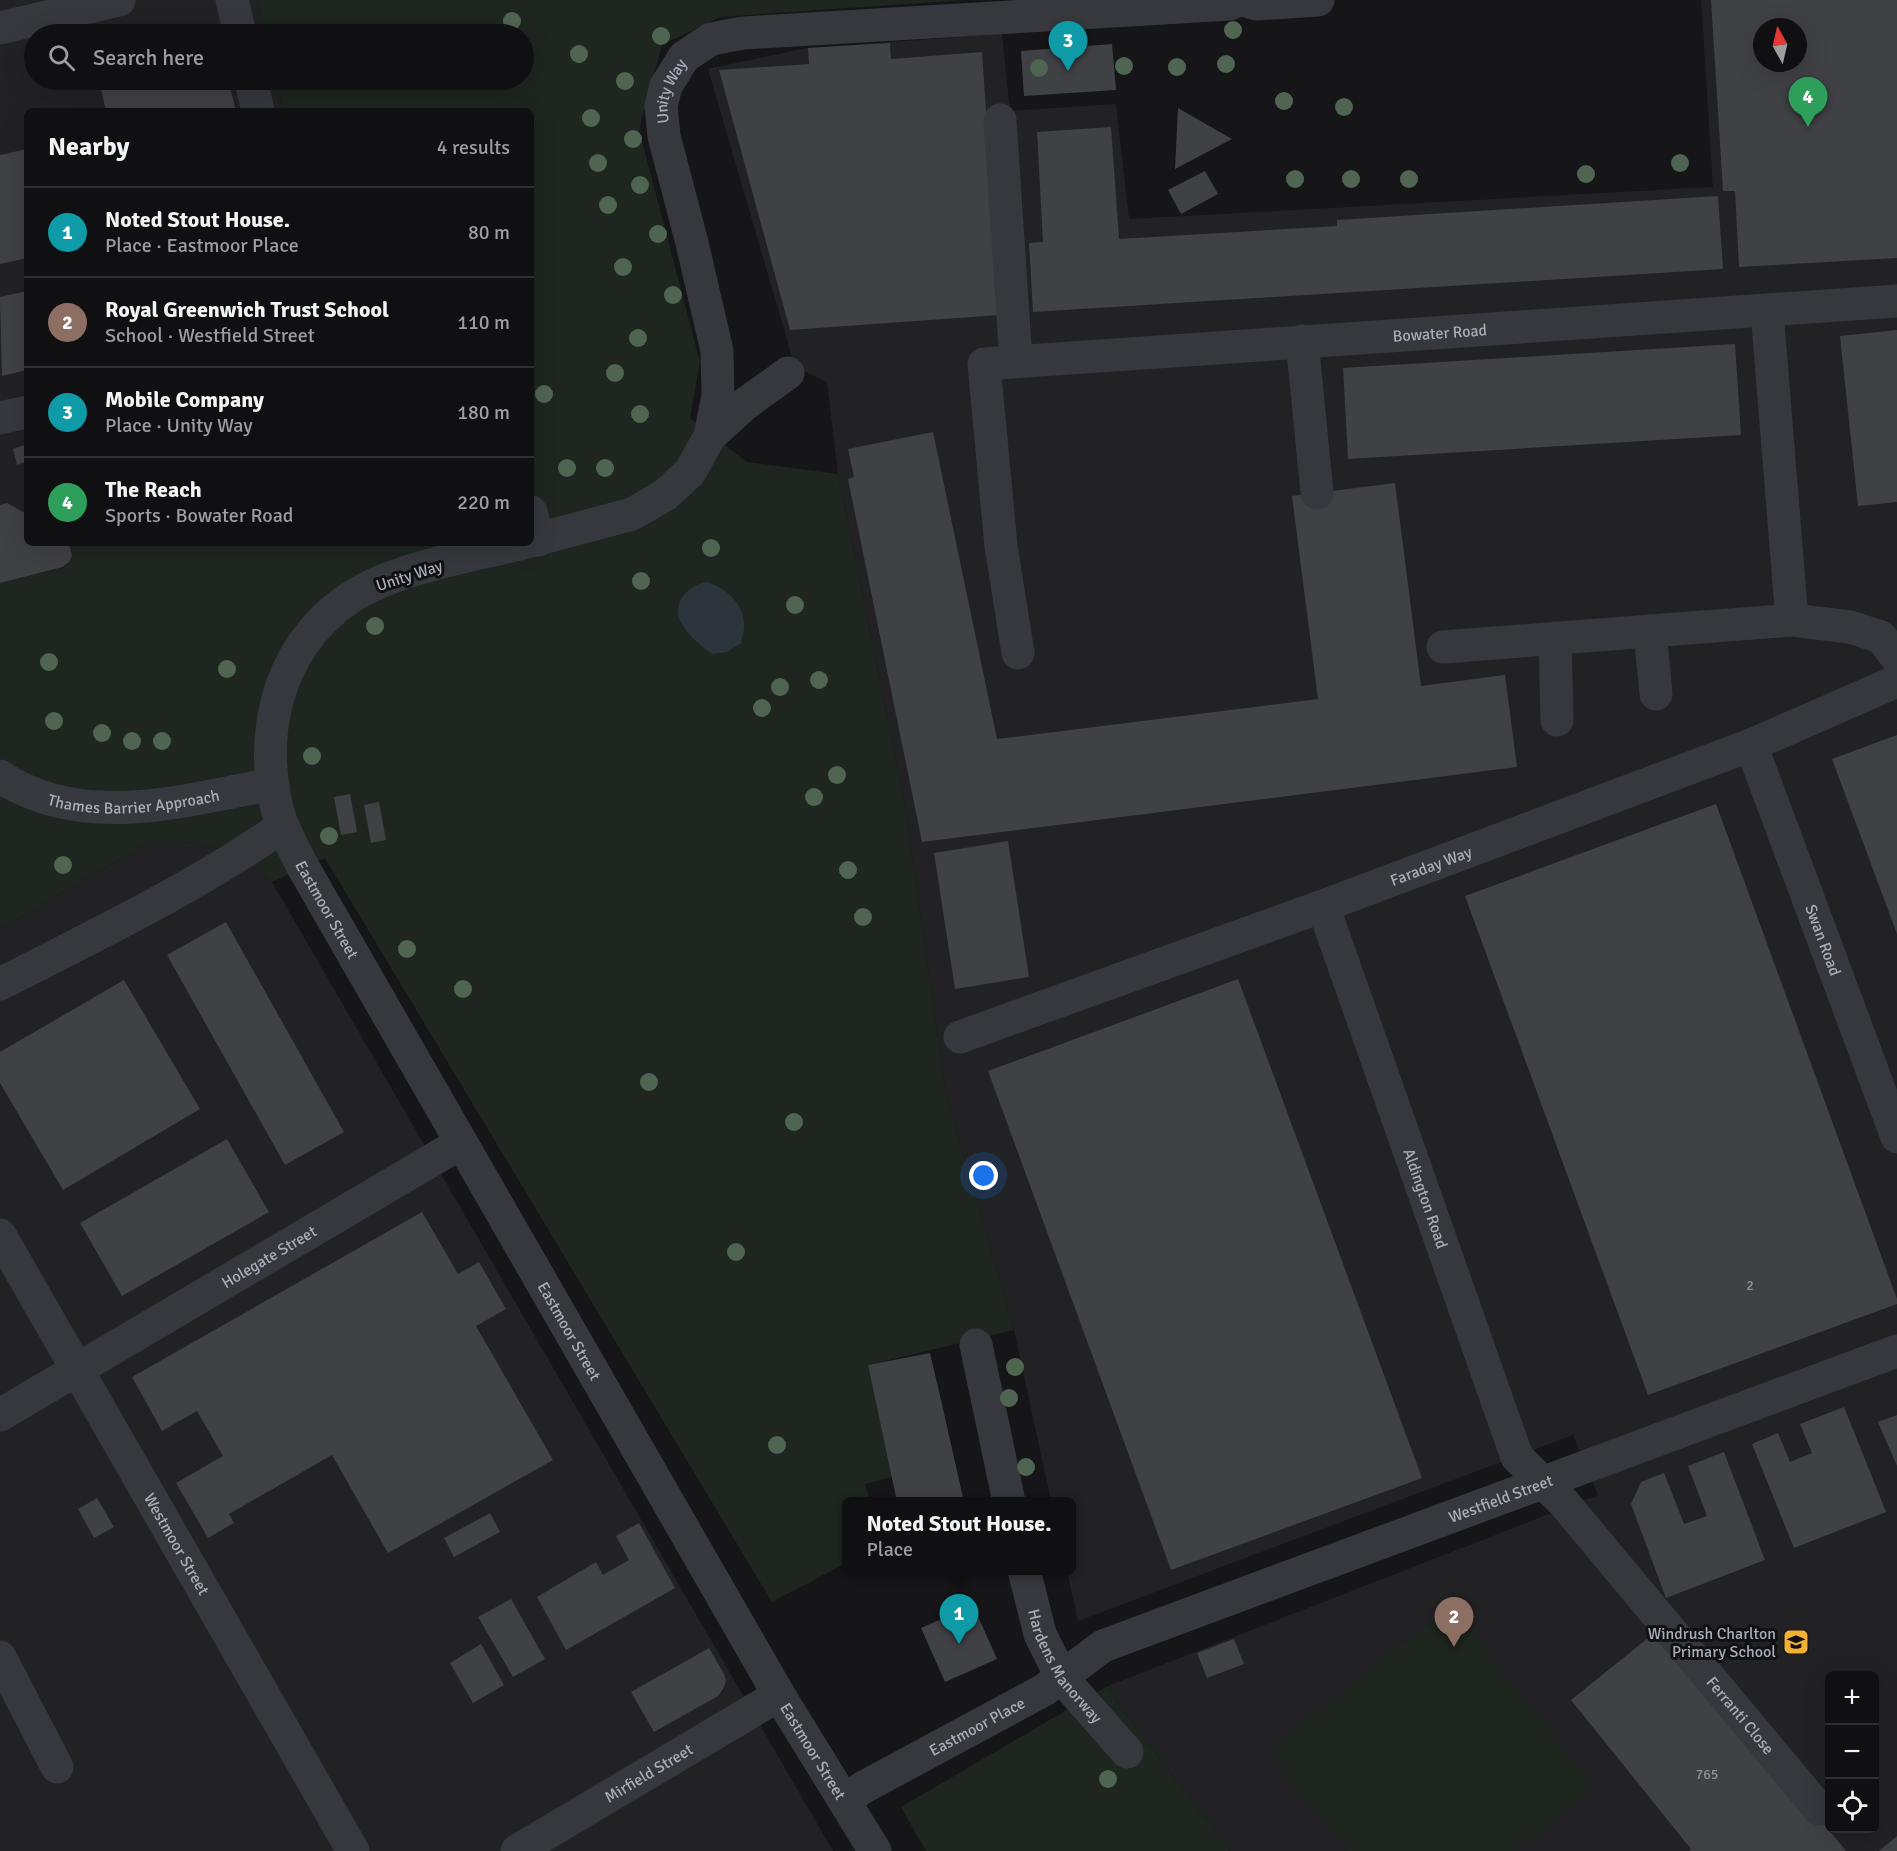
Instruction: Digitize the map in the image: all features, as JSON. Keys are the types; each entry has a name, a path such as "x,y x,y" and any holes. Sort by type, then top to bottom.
{"street":[{"path":"0,28 119,0"},
{"path":"232,0 238,24"},
{"name":"Unity Way","path":"534,533 632,514 665,495 690,472 710,436 718,396 717,351 664,136 661,106 666,86 684,57 711,39 743,33 1221,4 1241,0 1256,4 1318,0"},
{"path":"253,90 257,108"},
{"path":"1000,120 1016,361"},
{"name":"Bowater Road","path":"1018,653 1001,546 984,364 1897,301"},
{"path":"1767,311 1791,620"},
{"path":"1302,341 1317,493"},
{"path":"710,436 745,404 788,373"},
{"path":"0,418 24,413"},
{"name":"Unity Way","path":"277,805 270,740 277,696 291,662 322,621 345,601 382,581 493,546"},
{"path":"1443,647 1791,620 1850,627 1881,637 1897,657"},
{"path":"1650,631 1656,694"},
{"path":"1555,638 1557,720"},
{"name":"Faraday Way","path":"960,1037 1323,906 1751,745 1897,681"},
{"name":"Swan Road","path":"1751,745 1897,1137"},
{"name":"Thames Barrier Approach","path":"0,776 10,784 51,801 82,807 118,808 188,799 277,805"},
{"path":"0,984 178,892 237,858 277,805"},
{"name":"Eastmoor Street","path":"277,805 303,867 780,1695 874,1851"},
{"name":"Aldington Road","path":"1323,906 1517,1457 1544,1484"},
{"name":"Holegate Street","path":"0,1415 461,1143"},
{"name":"Westmoor Street","path":"0,1235 353,1851"},
{"path":"976,1345 1009,1497"},
{"name":"Westfield Street","path":"1103,1646 1897,1351"},
{"name":"Ferranti Close","path":"1544,1484 1565,1504 1819,1809"},
{"name":"Hardens Manorway","path":"1025,1576 1040,1634 1062,1678 1127,1752"},
{"name":"Eastmoor Place","path":"844,1800 864,1786 1044,1690 1103,1646"},
{"path":"0,1657 57,1767"},
{"name":"Mirfield Street","path":"517,1851 780,1695"}],"shaded area":[{"path":"0,0 257,0 263,24 24,24 24,90 278,90 282,108 24,108 24,546 70,546 72,556 63,567 0,583"},
{"path":"257,0 966,0 720,17 662,45 639,130 700,362 690,418 747,462 838,474 904,801 946,1095 1014,1330 868,1365 892,1477 865,1484 869,1497 842,1497 842,1565 772,1602 325,858 272,882 247,863 219,849 185,842 151,841 0,929 0,583 64,567 71,556 70,546 534,546 534,108 282,108 278,90 534,90 534,24 263,24"},
{"path":"1701,0 1897,0 1897,1851 1230,1851 1117,1702 1108,1686 1598,1495 1573,1435 1078,1621 1068,1575 1076,1575 1076,1497 1050,1497 1014,1330 946,1095 904,801 838,474 827,382 795,367 708,69 807,48 1002,34 1010,111 1116,104 1129,219 1713,187"},
{"path":"706,582 720,587 741,609 744,628 741,643 727,652 712,654 692,637 679,617 679,603 682,597 693,587"},
{"path":"151,841 185,842 219,849 247,863 272,882 833,1851 0,1851 0,929"},
{"path":"1450,1607 1593,1787 1513,1851 1348,1851 1268,1752"},
{"path":"1108,1686 1117,1702 1230,1851 926,1851 901,1807"}],"building":[{"path":"1711,0 1897,0 1897,258 1739,267 1735,191 1723,191"},
{"path":"890,43 891,59 982,52 1000,315 790,330 719,70 809,64 808,48"},
{"path":"1112,44 1116,90 1024,96 1021,51"},
{"path":"101,90 231,90 235,108 105,108"},
{"path":"1178,108 1232,139 1175,169"},
{"path":"1111,127 1119,239 1337,226 1337,220 1718,196 1723,269 1033,312 1029,243 1043,242 1037,132"},
{"path":"24,150 24,259 0,264 0,155"},
{"path":"1205,171 1218,194 1181,214 1168,190"},
{"path":"24,292 24,371 2,376 0,297"},
{"path":"1897,330 1897,502 1858,506 1840,336"},
{"path":"1735,344 1741,435 1348,459 1343,368"},
{"path":"933,432 997,739 1318,699 1292,496 1395,483 1421,686 1505,675 1517,767 922,842 848,479 854,477 848,449"},
{"path":"24,445 24,462 17,465 13,449"},
{"path":"7,503 24,512 24,546 70,546 72,556 69,562 63,567 0,583 0,505"},
{"path":"1897,735 1897,934 1832,759"},
{"path":"350,794 357,832 341,835 334,797"},
{"path":"379,802 386,840 371,843 364,805"},
{"path":"1716,804 1897,1304 1648,1395 1465,896"},
{"path":"1008,841 1029,977 955,989 934,853"},
{"path":"226,922 344,1132 285,1165 167,955"},
{"path":"1238,979 1422,1478 1171,1570 988,1071"},
{"path":"124,980 200,1109 63,1190 0,1083 0,1052"},
{"path":"227,1139 269,1212 122,1296 80,1223"},
{"path":"422,1212 458,1274 479,1262 506,1309 476,1326 553,1460 388,1553 332,1455 229,1514 234,1523 208,1538 176,1483 223,1456 197,1411 162,1431 132,1377"},
{"path":"930,1353 963,1497 896,1497 868,1365"},
{"path":"1844,1407 1886,1512 1794,1548 1752,1444 1778,1433 1790,1462 1812,1453 1800,1424"},
{"path":"1897,1415 1897,1466 1878,1422"},
{"path":"1724,1452 1765,1560 1666,1598 1631,1504 1641,1482 1664,1473 1684,1524 1707,1516 1688,1466"},
{"path":"97,1498 114,1527 94,1538 78,1509"},
{"path":"490,1513 500,1532 454,1557 444,1538"},
{"path":"639,1523 675,1588 566,1650 537,1597 596,1562 603,1575 629,1560 616,1536"},
{"path":"511,1599 545,1659 513,1677 478,1617"},
{"path":"973,1605 997,1659 945,1682 921,1628"},
{"path":"1663,1626 1825,1825 1825,1833 1831,1833 1846,1851 1689,1851 1691,1849 1571,1700"},
{"path":"1234,1639 1244,1664 1207,1678 1197,1653"},
{"path":"481,1644 504,1685 473,1703 450,1663"},
{"path":"709,1648 724,1674 726,1681 723,1689 718,1696 654,1732 631,1692"},
{"path":"1897,1836 1897,1851 1879,1851"}],"place":[{"name":"Mobile Company","path":"1068,71"},
{"name":"The Reach","path":"1808,127"},
{"name":"Windrush Charlton Primary School","path":"1796,1642"},
{"name":"Noted Stout House.","path":"959,1644"},
{"name":"Royal Greenwich Trust School","path":"1454,1647"}]}
